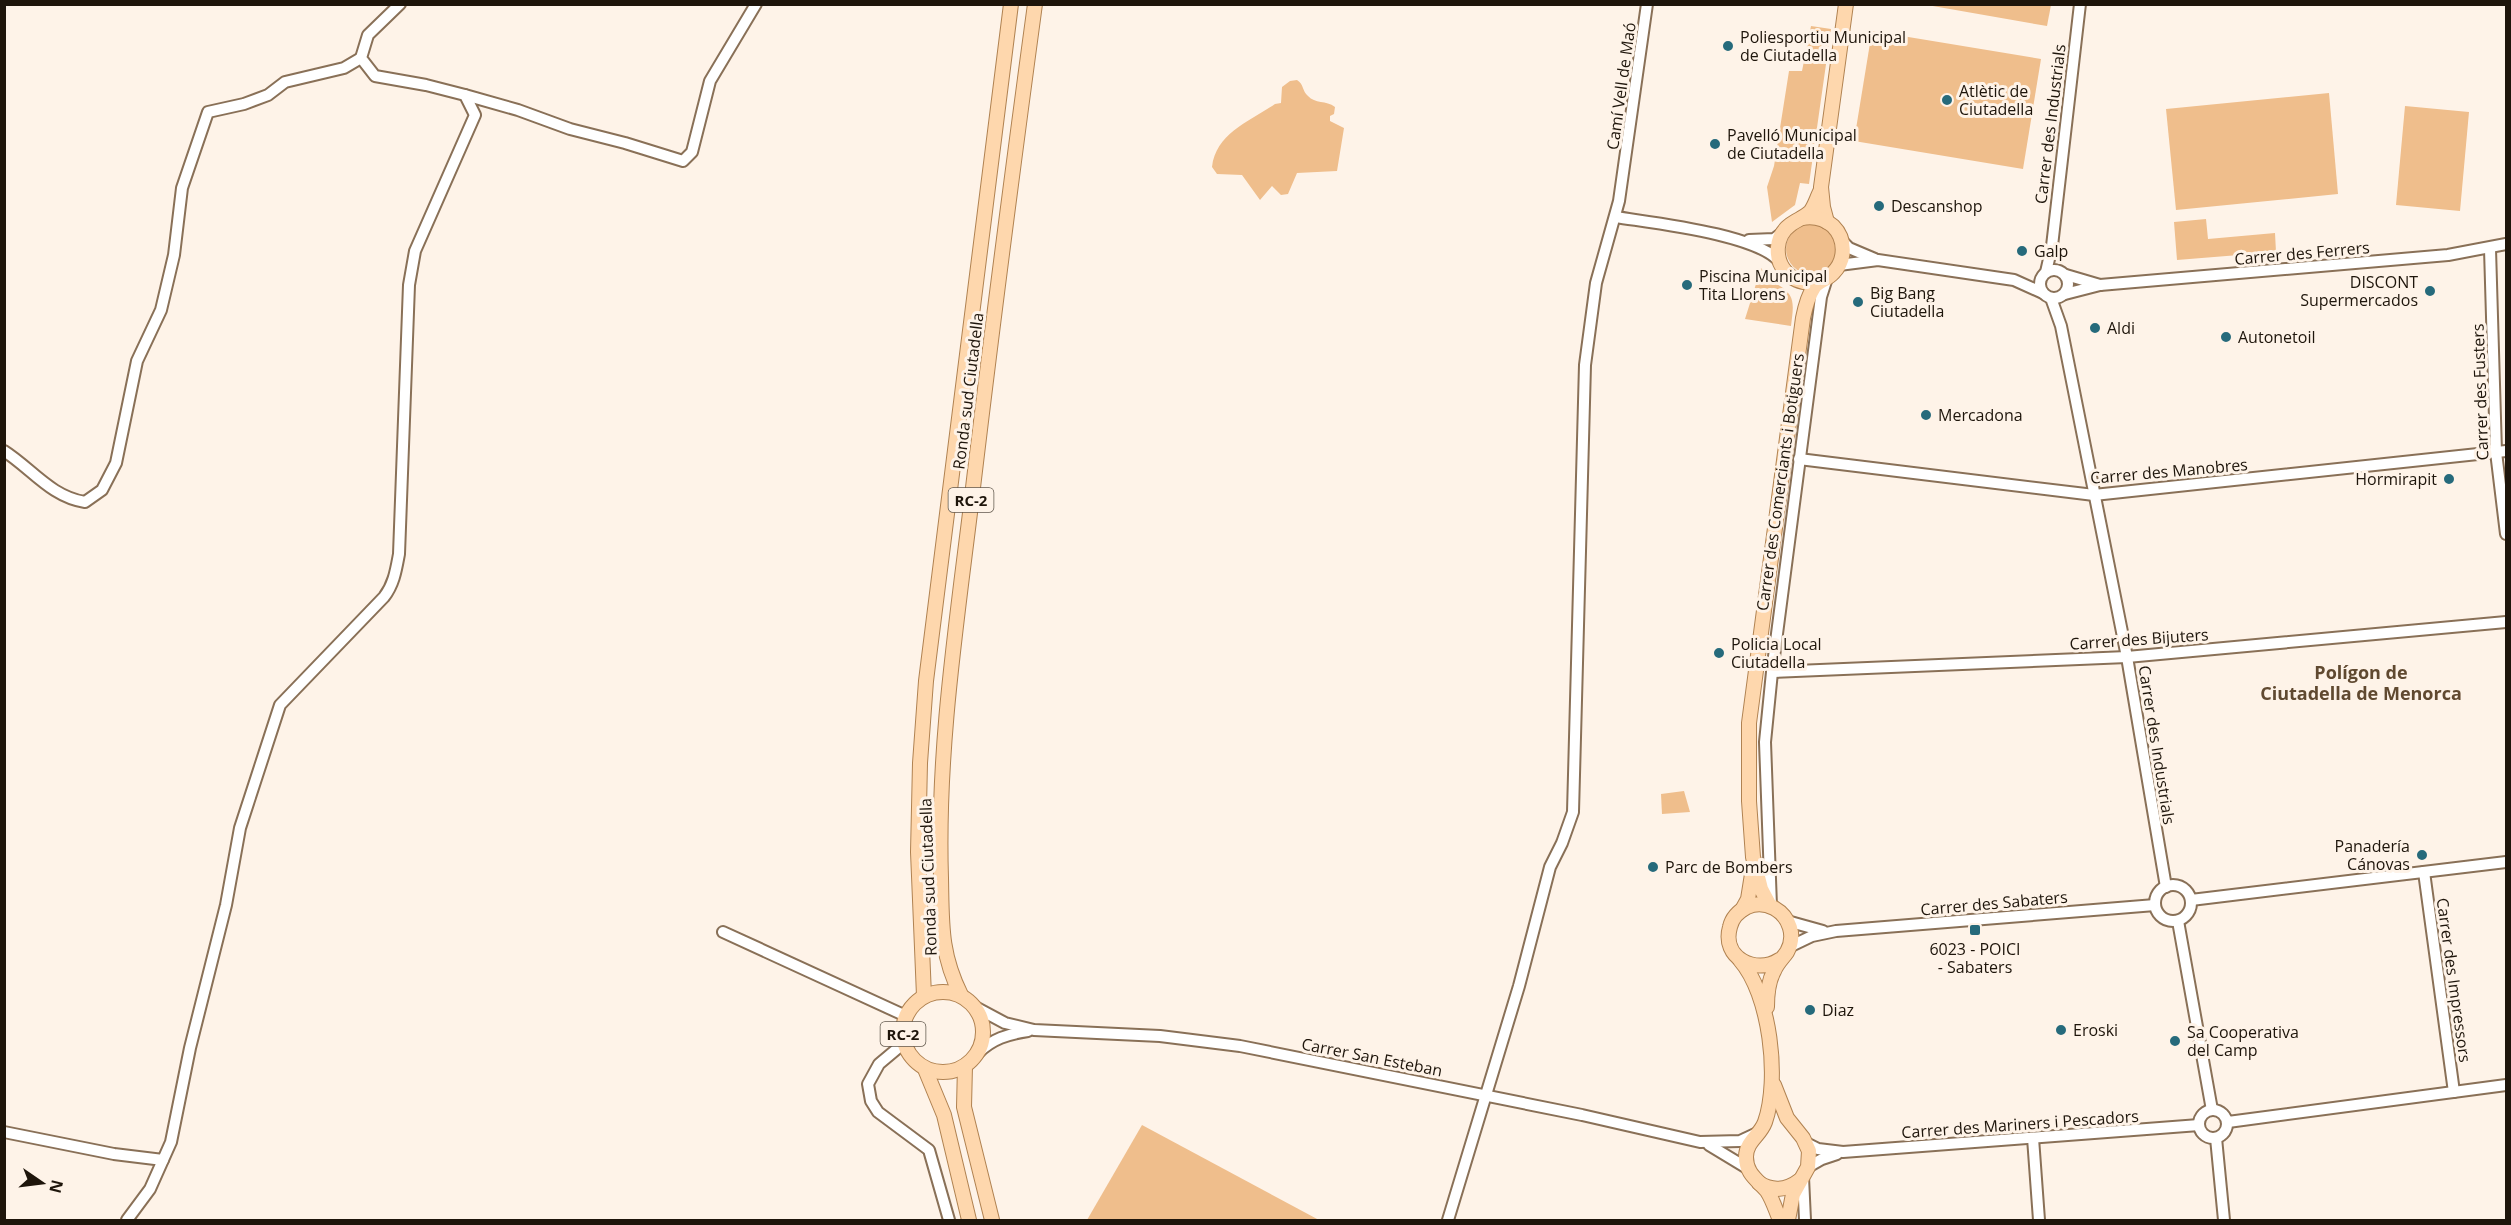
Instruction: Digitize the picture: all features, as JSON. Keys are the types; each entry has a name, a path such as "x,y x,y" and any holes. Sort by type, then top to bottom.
{"main road":[{"name":"Ronda sud Ciutadella","path":"924,996 918,852 920,763 926,681 1011,4"},
{"name":"Ronda sud Ciutadella","path":"960,995 949,971 943,940 940,854 942,765 998,279 1035,4"},
{"path":"1827,222 1822,188 1846,4"},
{"path":"1822,188 1810,212 1791,224 1783,233 1778,250 1780,262 1785,271 1797,280 1809,283 1824,280"},
{"path":"1767,1021 1759,990 1750,971 1731,947 1729,932 1733,920 1742,910 1750,887 1753,857 1748,785 1749,723 1803,318 1815,286 1839,265 1843,253 1842,241 1834,227 1815,218 1802,218"},
{"path":"1797,280 1801,287 1803,318"},
{"path":"1753,857 1761,889 1770,906"},
{"path":"1742,910 1758,904 1770,906 1780,912 1787,921 1791,936 1789,947 1779,960 1768,989 1767,1021 1772,1074 1770,1104 1765,1121 1747,1150 1748,1168 1767,1191 1780,1221"},
{"path":"1740,960 1760,967 1779,960"},
{"path":"924,996 936,992 960,995"},
{"name":"RC-2","path":"960,995 975,1007"},
{"name":"RC-2","path":"924,996 913,1005 906,1016 903,1029 904,1043 916,1063 926,1069 946,1073 965,1066"},
{"path":"975,1007 984,1030 978,1053 965,1066 964,1107 992,1221"},
{"name":"RC-2","path":"926,1069 944,1115 969,1221"},
{"path":"1772,1074 1780,1103 1795,1130 1806,1143 1810,1159 1793,1194 1788,1221"},
{"path":"1757,1133 1776,1125 1795,1130"},
{"path":"1758,1182 1770,1188 1783,1189 1804,1174"}],"street":[{"path":"4,451 49,486 70,499 85,501 102,490 116,463 137,361 161,310 174,255 182,188 208,112 244,104 268,95 285,82 344,68 361,58 368,35 400,4"},
{"path":"361,58 375,76 465,95 518,110 570,129 625,142 683,161 692,152 710,81 756,4"},
{"name":"Camí Vell de Maó","path":"1448,1221 1487,1096 1550,867 1562,843 1573,812 1585,365 1596,283 1616,217 1624,172 1647,4"},
{"name":"Carrer des Industrials","path":"2045,273 2052,246 2080,4"},
{"path":"127,1221 150,1189 171,1142 190,1048 226,905 240,828 280,705 384,597 390,589 396,570 399,554 409,285 415,251 475,115 465,95"},
{"path":"1616,217 1740,240 1774,239 1783,233"},
{"path":"1740,240 1770,253 1780,262"},
{"path":"1842,241 1849,248 1878,260 2014,280 2055,296"},
{"name":"Carrer des Ferrers","path":"2055,296 2100,285 2448,255 2490,249 2506,244"},
{"name":"Carrer des Industrials","path":"2052,246 2063,273"},
{"name":"Carrer des Fusters","path":"2490,249 2506,534"},
{"path":"1839,265 1878,260"},
{"path":"2014,280 2052,270 2063,273 2069,285 2055,296"},
{"path":"2045,273 2040,283 2055,296"},
{"name":"Carrer des Ferrers","path":"2063,273 2100,285"},
{"name":"Carrer des Comerciants i Botiguers","path":"1770,906 1766,742 1772,672 1824,280"},
{"name":"Carrer des Industrials","path":"2055,296 2127,657 2166,887"},
{"name":"Carrer des Manobres","path":"1799,459 2094,495 2501,452"},
{"name":"Carrer des Bijuters","path":"1772,672 2127,657 2506,622"},
{"path":"2191,900 2506,862"},
{"name":"Carrer des Impressors","path":"2424,872 2454,1092"},
{"path":"2166,887 2182,887 2191,900 2190,911 2178,921 2163,918 2155,905 2157,894 2166,887"},
{"name":"Carrer des Sabaters","path":"1789,947 1812,936 1836,931 2155,905"},
{"name":"Carrer des Sabaters","path":"1787,921 1812,929 1836,931"},
{"path":"2178,921 2212,1110"},
{"path":"723,932 906,1016"},
{"name":"Carrer San Esteban","path":"975,1007 1005,1023 1034,1030 1160,1036 1240,1046 1487,1096 1700,1142 1723,1152 1748,1168"},
{"name":"Carrer San Esteban","path":"978,1053 987,1044 1008,1034 1034,1030"},
{"path":"904,1043 879,1064 868,1084 871,1101 878,1112 929,1150 949,1221"},
{"path":"2228,1122 2506,1085"},
{"path":"2212,1110 2223,1113 2228,1122 2225,1132 2216,1138 2203,1134 2199,1125 2201,1116 2212,1110"},
{"name":"Carrer des Mariners i Pescadors","path":"1806,1143 1818,1149 1843,1152 2199,1125"},
{"path":"4,1132 114,1154 164,1160"},
{"name":"Carrer San Esteban","path":"1700,1142 1740,1141 1757,1133"},
{"path":"2033,1138 2039,1221"},
{"path":"2216,1138 2224,1221"},
{"name":"Carrer des Mariners i Pescadors","path":"1804,1174 1822,1159 1843,1152"},
{"path":"1804,1174 1805,1221"}],"shaded area":[{"path":"1927,5 2051,5 2047,26"},
{"path":"1811,26 1831,29 1809,184 1800,183 1795,205 1772,222 1767,187 1774,166 1789,71 1802,71"},
{"name":"Atlètic de Ciutadella","path":"1872,31 2041,59 2023,169 1854,141"},
{"path":"1297,80 1311,98 1335,107 1330,121 1344,128 1337,171 1297,173 1288,194 1281,195 1272,186 1260,200 1242,175 1217,174 1212,167 1215,155 1220,145 1235,130 1275,104 1281,103 1282,87 1290,81"},
{"path":"2329,93 2338,194 2176,210 2166,109"},
{"path":"2405,106 2469,112 2460,211 2396,205"},
{"path":"2206,219 2208,239 2275,233 2276,252 2177,260 2174,222"},
{"path":"1811,224 1829,231 1836,249 1829,267 1811,274 1793,267 1786,249 1793,231"},
{"path":"1761,268 1767,276 1764,279 1770,285 1773,282 1790,295 1793,305 1791,326 1745,319"},
{"path":"1684,791 1690,812 1662,814 1661,794"},
{"path":"1142,1125 1319,1220 1087,1220"}],"place":[{"name":"Poliesportiu Municipal de Ciutadella","path":"1728,46"},
{"name":"Atlètic de Ciutadella","path":"1947,100"},
{"name":"Pavelló Municipal de Ciutadella","path":"1715,144"},
{"name":"Descanshop","path":"1879,206"},
{"name":"Galp","path":"2022,251"},
{"name":"Piscina Municipal Tita Llorens","path":"1687,285"},
{"name":"DISCONT Supermercados","path":"2430,291"},
{"name":"Big Bang Ciutadella","path":"1858,302"},
{"name":"Aldi","path":"2095,328"},
{"name":"Autonetoil","path":"2226,337"},
{"name":"Mercadona","path":"1926,415"},
{"name":"Hormirapit","path":"2449,479"},
{"name":"Policia Local Ciutadella","path":"1719,653"},
{"name":"Panadería Cánovas","path":"2422,855"},
{"name":"Parc de Bombers","path":"1653,867"},
{"name":"6023 - POICI - Sabaters","path":"1975,930"},
{"name":"Diaz","path":"1810,1010"},
{"name":"Eroski","path":"2061,1030"},
{"name":"Sa Cooperativa del Camp","path":"2175,1041"}],"district":[{"name":"Polígon de Ciutadella de Menorca","path":"2361,682"}]}
